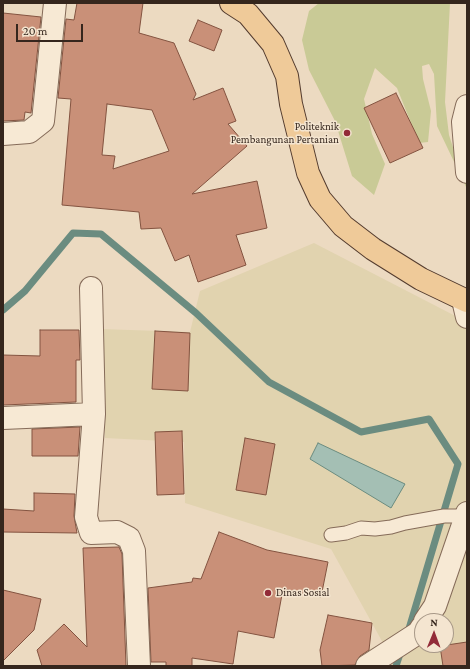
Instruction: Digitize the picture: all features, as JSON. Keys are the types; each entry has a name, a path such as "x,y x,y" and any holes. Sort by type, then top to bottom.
{"main road":[{"path":"231,3 248,14 273,44 287,76 291,104 308,173 320,199 343,226 373,249 466,306"}],"street":[{"path":"3,134 11,135 29,132 43,121 55,3"},
{"path":"467,106 463,122 467,172"},
{"path":"91,288 94,414 86,517 91,533 116,532 129,538 134,551 139,666"},
{"path":"3,418 94,414"},
{"path":"431,613 435,606 458,515"},
{"path":"367,666 414,633"}],"lane":[{"path":"331,535 346,533 361,528 375,529 391,527 417,520 458,515"}],"shaded area":[{"path":"314,243 467,322 467,666 333,666 383,643 331,549 185,503 184,442 105,438 100,329 190,332 200,291"},
{"path":"318,443 405,484 391,508 310,459"}],"green space":[{"path":"319,3 450,3 445,102 449,135 459,166 467,177 467,189 437,126 434,74 429,64 422,66 423,79 431,111 428,142 419,143 397,88 375,68 364,99 372,134 385,164 374,195 352,176 335,121 309,70 302,40 309,11"}],"building":[{"path":"77,3 143,3 139,33 174,43 196,94 193,100 223,88 236,121 228,124 247,146 192,194 257,181 267,228 236,235 246,265 198,282 189,255 175,261 161,228 141,229 139,212 62,205 71,99 58,98 66,19 74,20","holes":["107,104 152,110 169,151 113,169 115,156 102,155"]},
{"path":"3,13 41,17 31,113 25,112 24,120 3,121"},
{"path":"198,20 222,30 214,51 189,41"},
{"path":"396,93 423,148 390,163 364,108"},
{"path":"40,330 79,330 80,360 76,360 76,402 3,405 3,355 40,356"},
{"path":"155,331 190,333 188,391 152,389"},
{"path":"80,427 78,456 32,456 32,429"},
{"path":"182,431 184,494 157,495 155,432"},
{"path":"245,438 275,444 266,495 236,490"},
{"path":"34,493 75,494 74,516 77,533 3,532 3,509 34,511"},
{"path":"219,532 267,550 328,562 321,597 283,589 274,638 238,631 233,664 192,658 192,666 166,666 166,662 151,662 148,588 192,582 193,578 201,579"},
{"path":"119,547 122,554 126,666 42,666 37,650 64,624 87,647 83,548"},
{"path":"3,590 41,599 34,630 3,661"},
{"path":"328,615 372,623 369,650 360,656 355,665 322,666 320,650"},
{"path":"467,642 467,666 443,666 441,653 454,653 454,644"}],"waterway":[{"path":"3,310 25,291 73,233 101,234 196,313 269,382 361,432 429,419 458,464 408,632"},
{"path":"396,666 401,651"}],"place":[{"name":"Politeknik Pembangunan Pertanian","path":"347,133"},
{"name":"Dinas Sosial","path":"268,593"}]}
